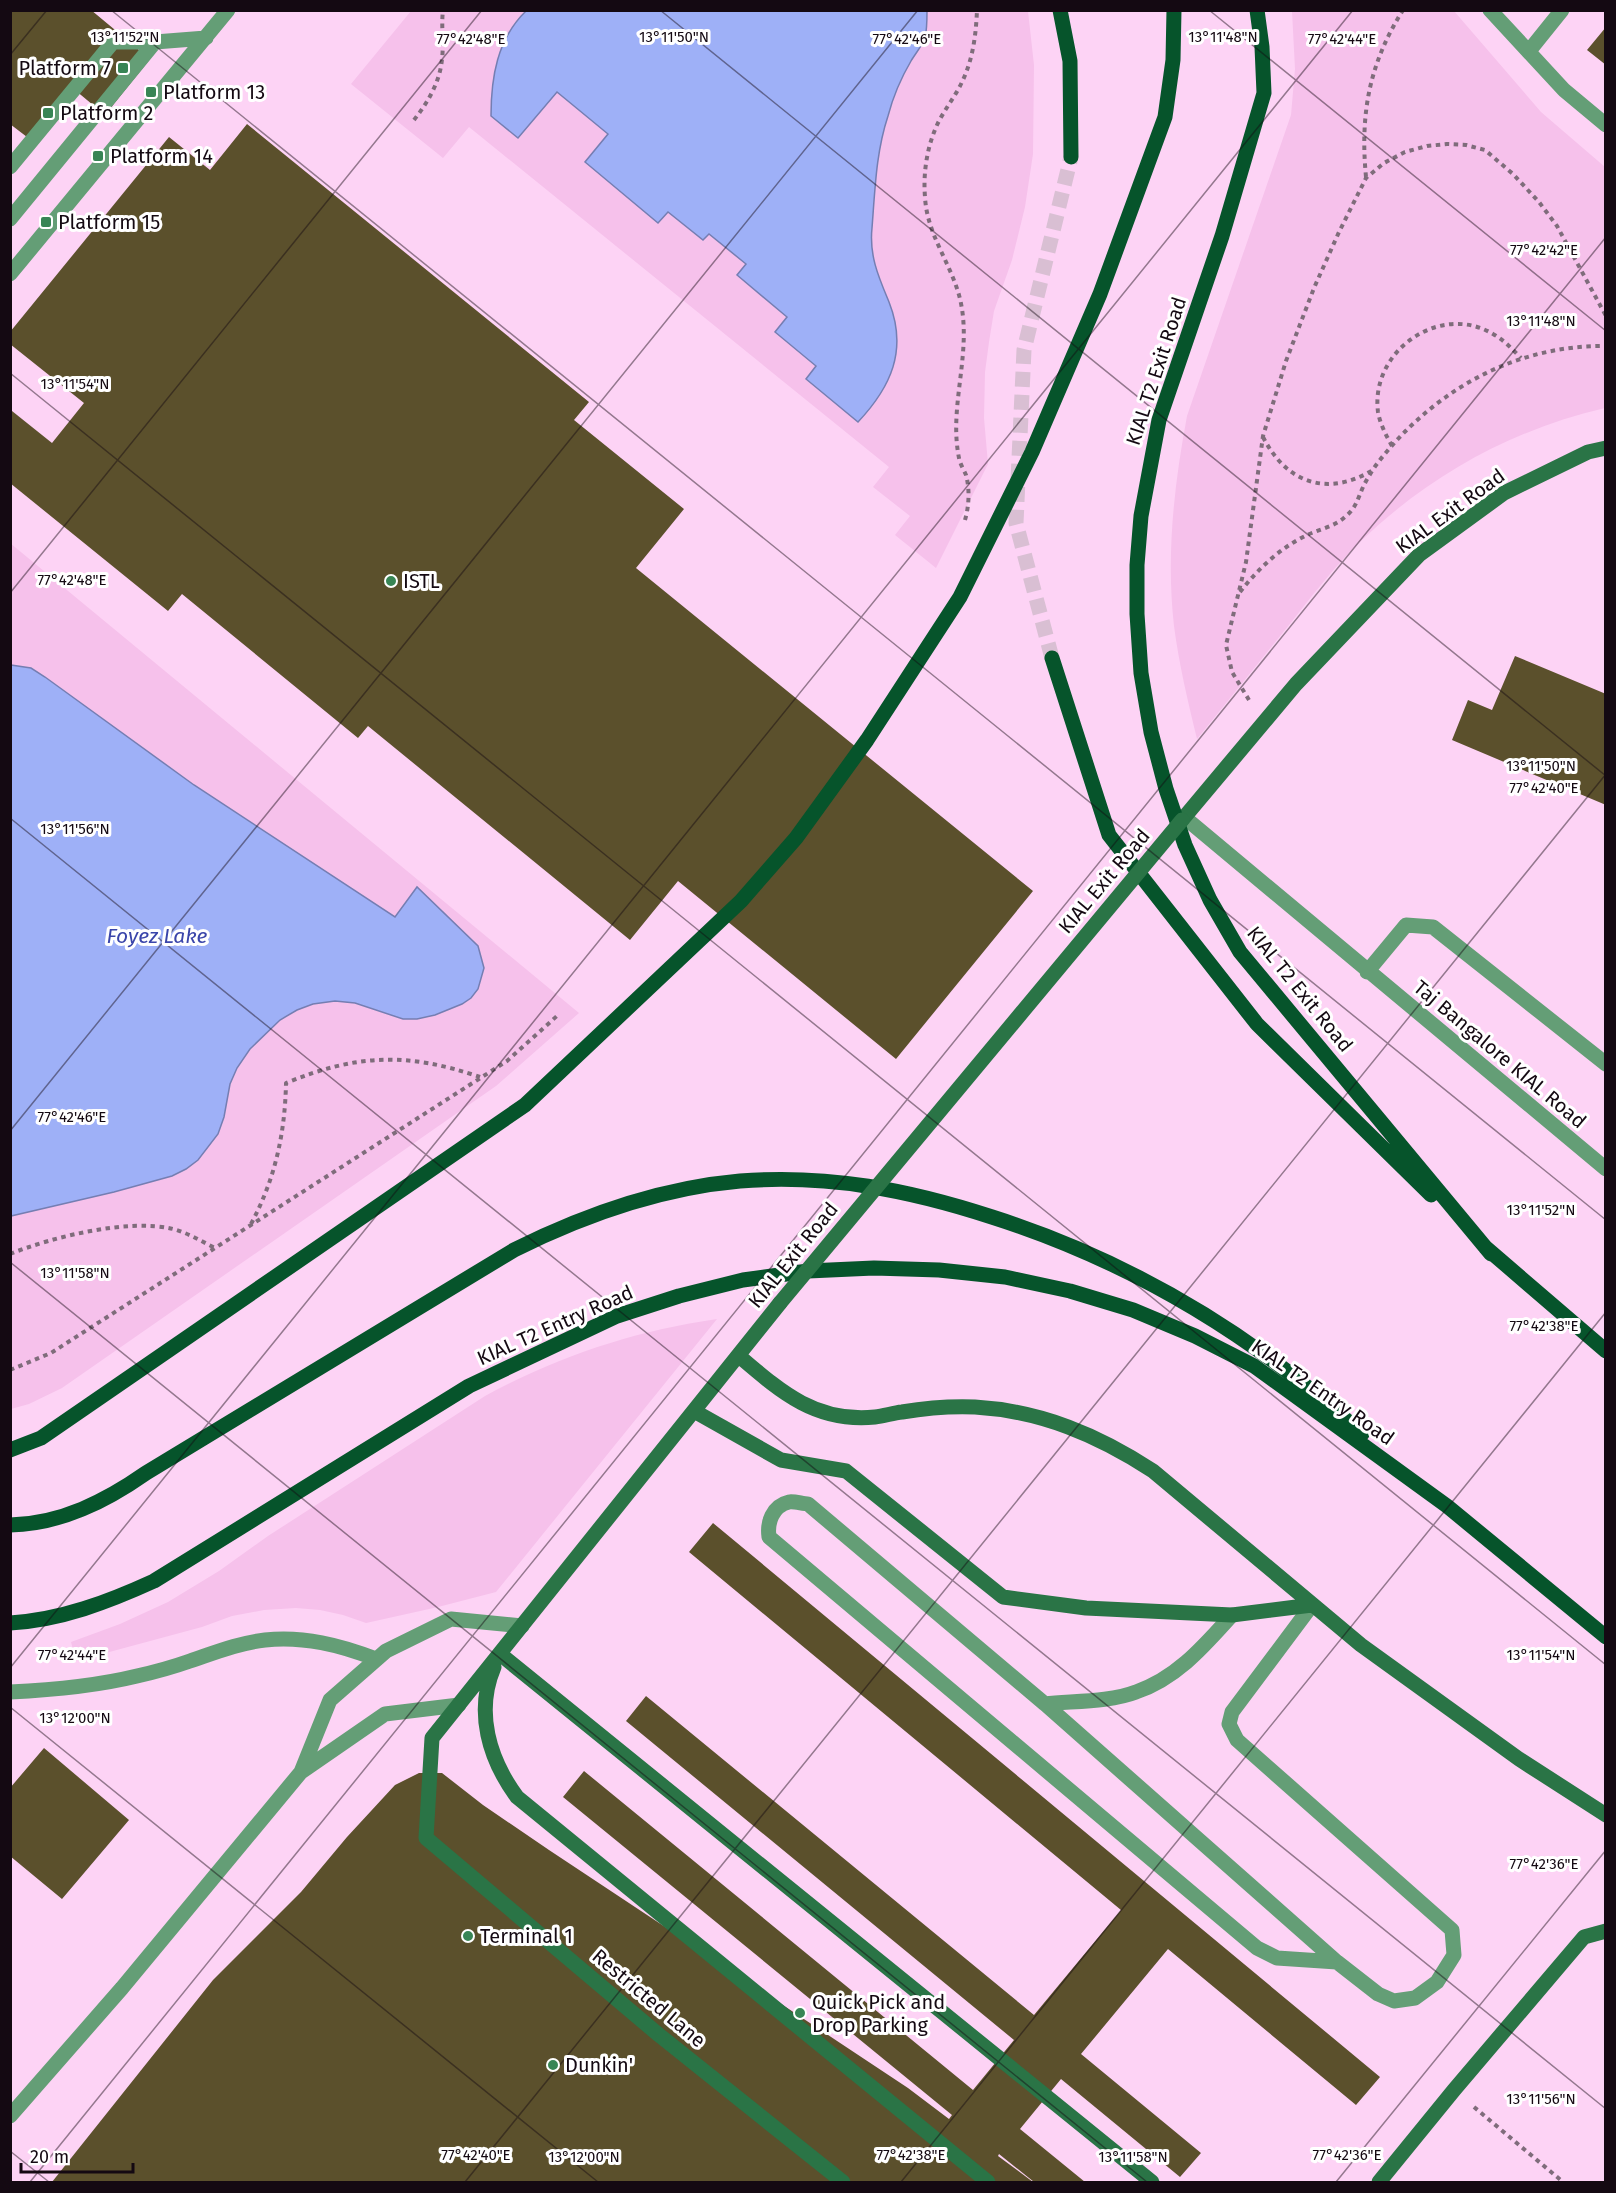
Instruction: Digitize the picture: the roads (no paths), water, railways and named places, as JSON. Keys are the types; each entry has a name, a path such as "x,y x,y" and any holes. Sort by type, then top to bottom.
{"main road":[{"path":"1060,10 1070,61 1071,157"},
{"path":"10,1450 41,1438 525,1105 741,901 796,838 867,740 960,597 1032,452 1100,294 1165,117 1173,60 1174,10"},
{"name":"KIAL T2 Exit Road","path":"1257,10 1262,46 1264,93 1222,236 1159,420 1141,516 1137,614 1142,673 1151,732 1166,789 1185,845 1210,900 1240,952 1491,1254"},
{"name":"KIAL Exit Road","path":"522,1626 780,1303 1296,684 1419,555 1504,493 1588,452 1605,448"},
{"name":"KIAL T2 Exit Road","path":"1052,658 1109,835 1257,1024 1491,1254 1605,1351"},
{"path":"10,1525 54,1519 87,1508 118,1492 514,1250 556,1229 601,1211 646,1197 693,1187 740,1181 796,1179 851,1183 906,1192 949,1203 1032,1230 1102,1258 1169,1293 1274,1360 1447,1506"},
{"name":"KIAL T2 Entry Road","path":"10,1623 70,1614 113,1600 154,1581 469,1386 617,1316 679,1296 743,1280 808,1271 874,1268 917,1269 1005,1277 1070,1291 1133,1310 1195,1336 1254,1366 1447,1506 1605,1637"},
{"path":"739,1356 777,1389 801,1404 828,1414 852,1418 876,1417 936,1407 973,1407 1019,1412 1084,1432 1120,1449 1153,1470 1361,1645 1510,1752 1605,1815"},
{"path":"694,1410 781,1460 846,1471 1003,1597 1086,1608 1232,1615 1312,1605"},
{"name":"Restricted Lane","path":"522,1626 432,1738 426,1838 659,2035 843,2182"},
{"path":"988,2182 517,1797 503,1777 486,1731 487,1691 500,1654 1152,2182"},
{"path":"1379,2182 1584,1937 1605,1931"}],"lane":[{"path":"10,274 228,10"},
{"path":"1490,10 1564,90 1605,125"},
{"path":"1529,51 1562,10"},
{"path":"10,167 113,42 155,42 206,38"},
{"path":"10,219 155,42"},
{"name":"Taj Bangalore KIAL Road","path":"1183,819 1605,1169"},
{"path":"1367,972 1406,925 1434,927 1605,1064"},
{"path":"1312,1605 1232,1712 1229,1724 1237,1740 1452,1930 1455,1955 1437,1982 1415,1998 1394,2001 1378,1994 1337,1962 1045,1704 808,1504 789,1502 775,1510 767,1525 769,1537 1257,1948 1277,1958 1337,1962"},
{"path":"1045,1704 1136,1693 1167,1678 1197,1654 1232,1615"},
{"path":"301,1772 330,1700 386,1651 451,1619 522,1626"},
{"path":"10,1692 86,1686 135,1677 236,1646 264,1640 292,1639 321,1642 349,1648 376,1659"},
{"path":"10,2116 130,1979 301,1772 385,1714 459,1705"}],"water":[{"path":"526,11 927,11 925,38 904,74 890,109 878,157 875,185 872,248 894,320 897,336 896,352 887,381 870,409 858,422 806,379 816,366 775,332 787,317 737,275 746,264 709,234 703,240 668,212 658,223 585,162 608,134 557,92 518,138 491,116 494,73 502,47 516,22"},
{"name":"Foyez Lake","path":"11,665 31,668 45,677 194,785 395,917 417,887 478,946 484,968 478,989 462,1004 435,1015 417,1019 403,1019 355,1003 335,1001 313,1004 297,1010 280,1020 250,1049 237,1068 230,1084 224,1117 218,1134 198,1160 186,1169 172,1176 114,1192 11,1216"}],"tunnel":[{"path":"1052,658 1016,523 1024,350 1071,157"}],"place":[{"name":"Platform 7","path":"123,68"},
{"name":"Platform 13","path":"151,92"},
{"name":"Platform 2","path":"48,113"},
{"name":"Platform 14","path":"98,156"},
{"name":"Platform 15","path":"46,222"},
{"name":"ISTL","path":"391,581"},
{"name":"Terminal 1","path":"468,1936"},
{"name":"Quick Pick and Drop Parking","path":"800,2013"},
{"name":"Dunkin'","path":"553,2065"}]}
